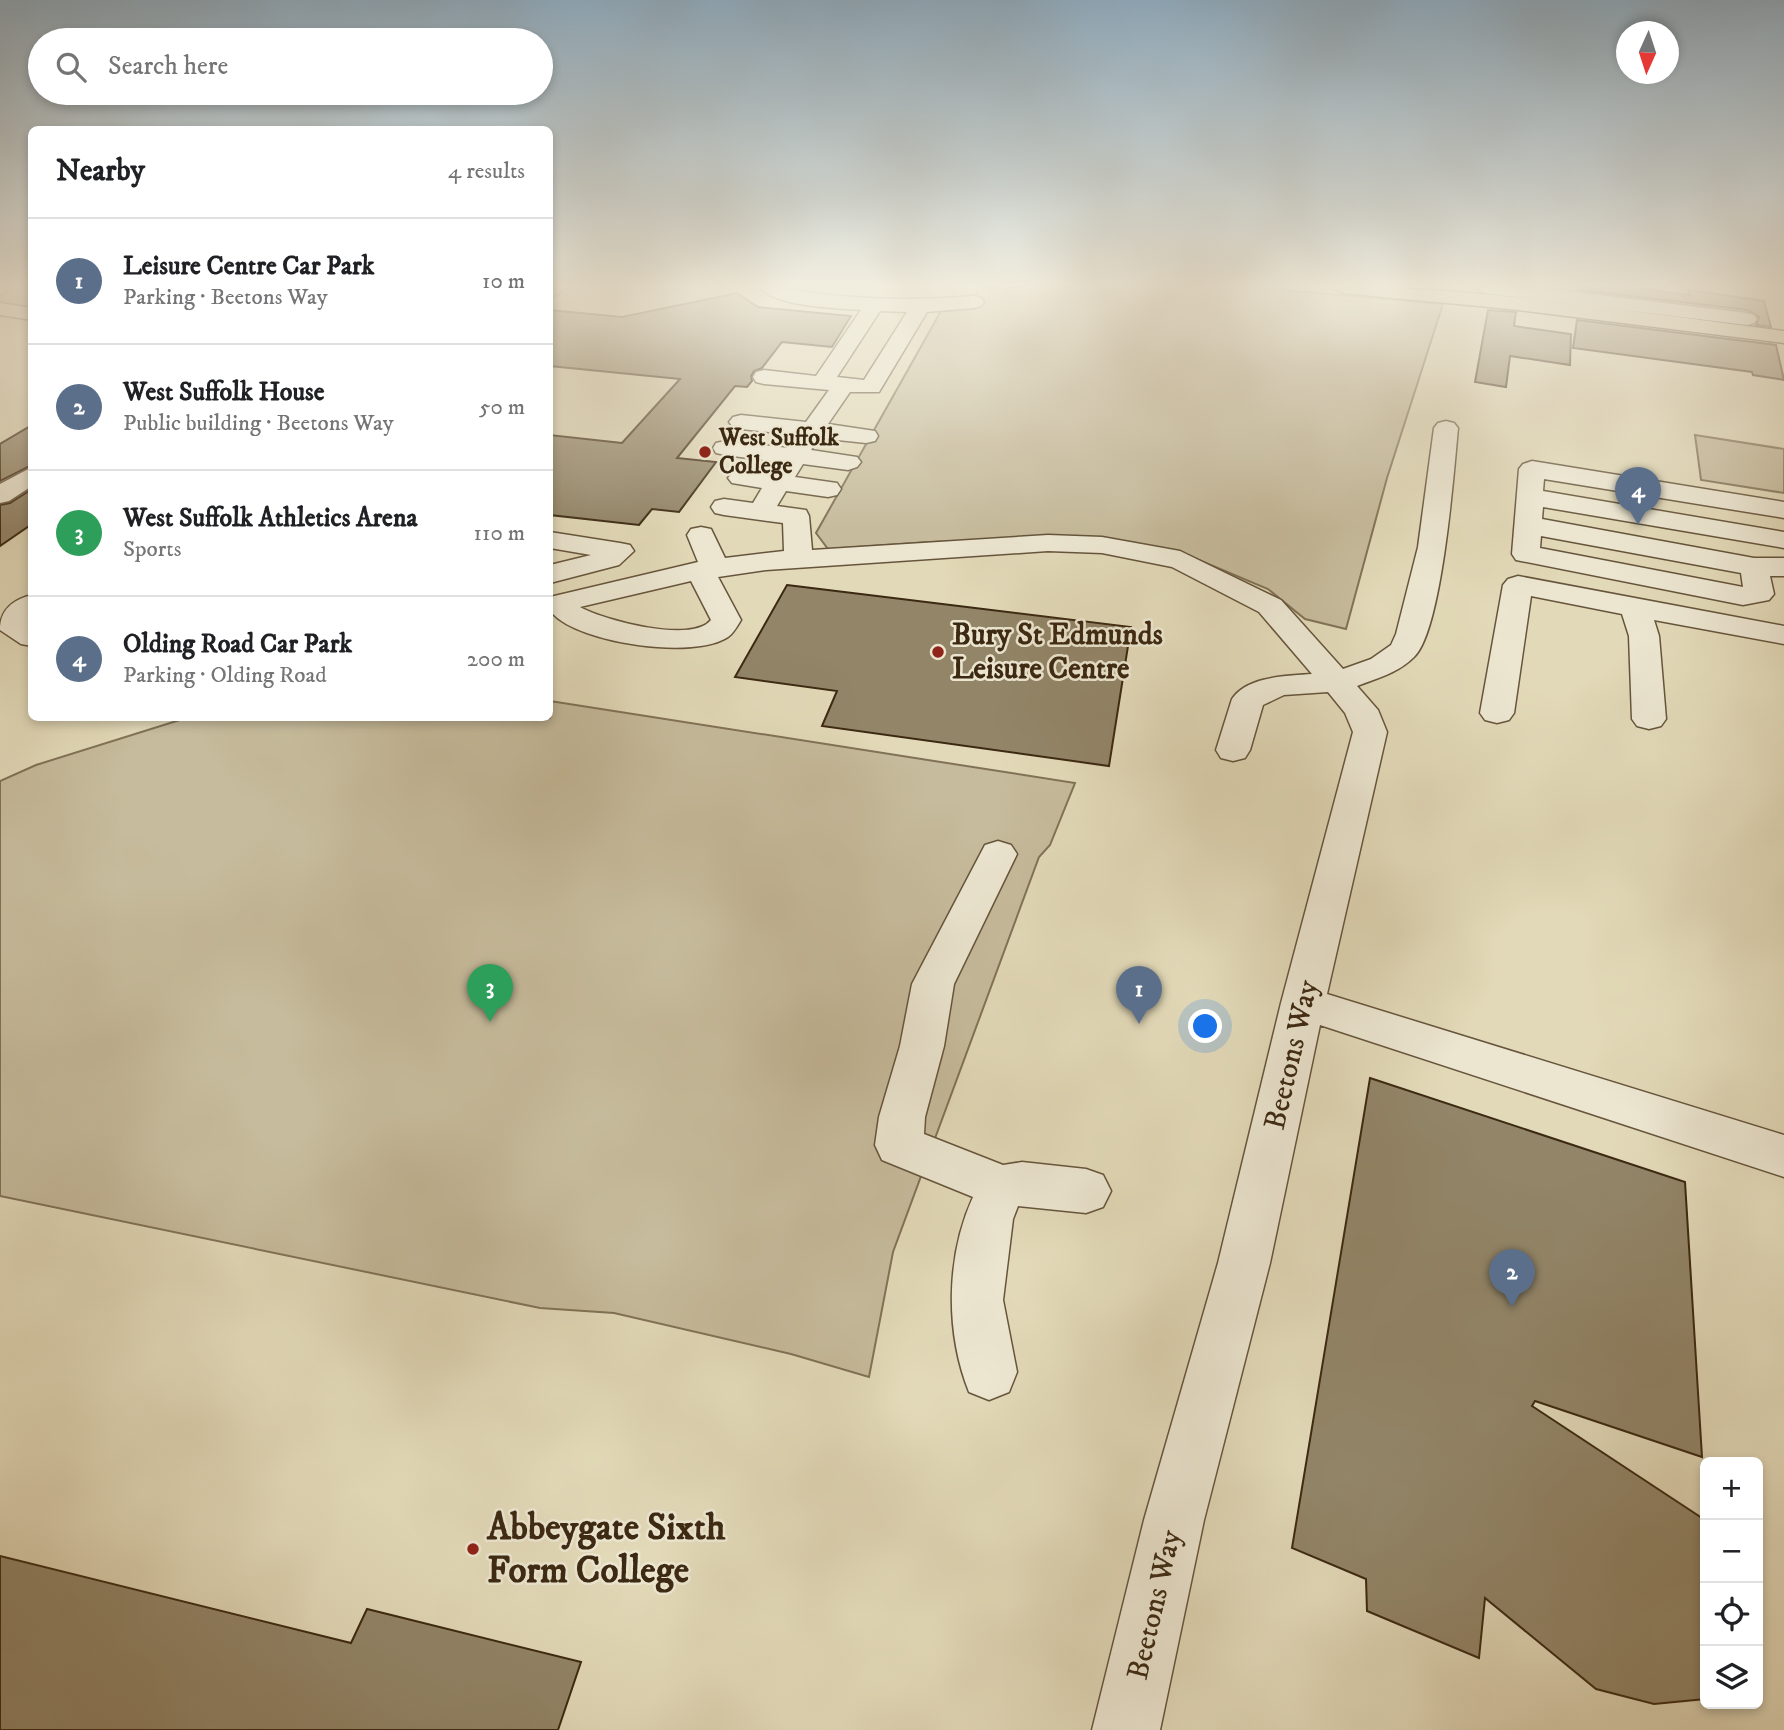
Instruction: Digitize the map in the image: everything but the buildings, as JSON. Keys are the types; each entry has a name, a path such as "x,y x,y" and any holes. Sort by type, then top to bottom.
{"street":[{"path":"760,512 812,430 843,368"},
{"path":"760,388 832,391 882,388 892,368"},
{"path":"832,391 854,409"},
{"path":"741,422 866,436"},
{"path":"1233,750 1248,699 1278,686 1337,682 1382,666 1404,650 1411,634 1432,547 1446,428"},
{"path":"725,448 848,461"},
{"path":"1783,514 1532,469 1528,525 1754,567 1784,567"},
{"path":"0,495 28,478"},
{"path":"741,478 828,489"},
{"path":"1530,497 1784,540"},
{"path":"724,507 796,516 799,560"},
{"path":"555,605 583,623 604,629 686,639 714,634 725,625 726,620 707,569 701,535"},
{"path":"553,540 620,551 609,559 553,573"},
{"name":"Beetons Way","path":"555,605 707,569 1048,543 1102,545 1180,560 1270,606 1361,710 1370,732 1303,1003 1244,1263 1174,1520 1126,1730"},
{"path":"1497,713 1518,585 1784,635"},
{"path":"1635,606 1644,636 1649,719"},
{"path":"28,607 16,615 13,627 28,635"},
{"path":"998,854 933,984 922,1046 902,1117 899,1145 1002,1187 1022,1184 1086,1191"},
{"path":"1303,1003 1784,1156"},
{"path":"989,1372 977,1300 988,1219 1002,1187"}],"shaded area":[{"path":"909,368 1422,368 1387,478 1346,629 1305,619 1268,589 1180,552 1089,537 930,542 828,549 816,533"},
{"path":"1695,435 1784,449 1784,493 1701,480"},
{"path":"553,701 1075,783 1050,845 1039,857 893,1252 869,1377 791,1354 614,1313 540,1308 0,1196 0,781 36,765 176,721 553,721"}],"place":[{"name":"West Suffolk College","path":"705,452"},
{"name":"Olding Road Car Park","path":"1638,525"},
{"name":"Bury St Edmunds Leisure Centre","path":"938,652"},
{"name":"West Suffolk Athletics Arena","path":"490,1022"},
{"name":"Leisure Centre Car Park","path":"1139,1024"},
{"name":"West Suffolk House","path":"1512,1307"},
{"name":"Abbeygate Sixth Form College","path":"473,1549"}]}
